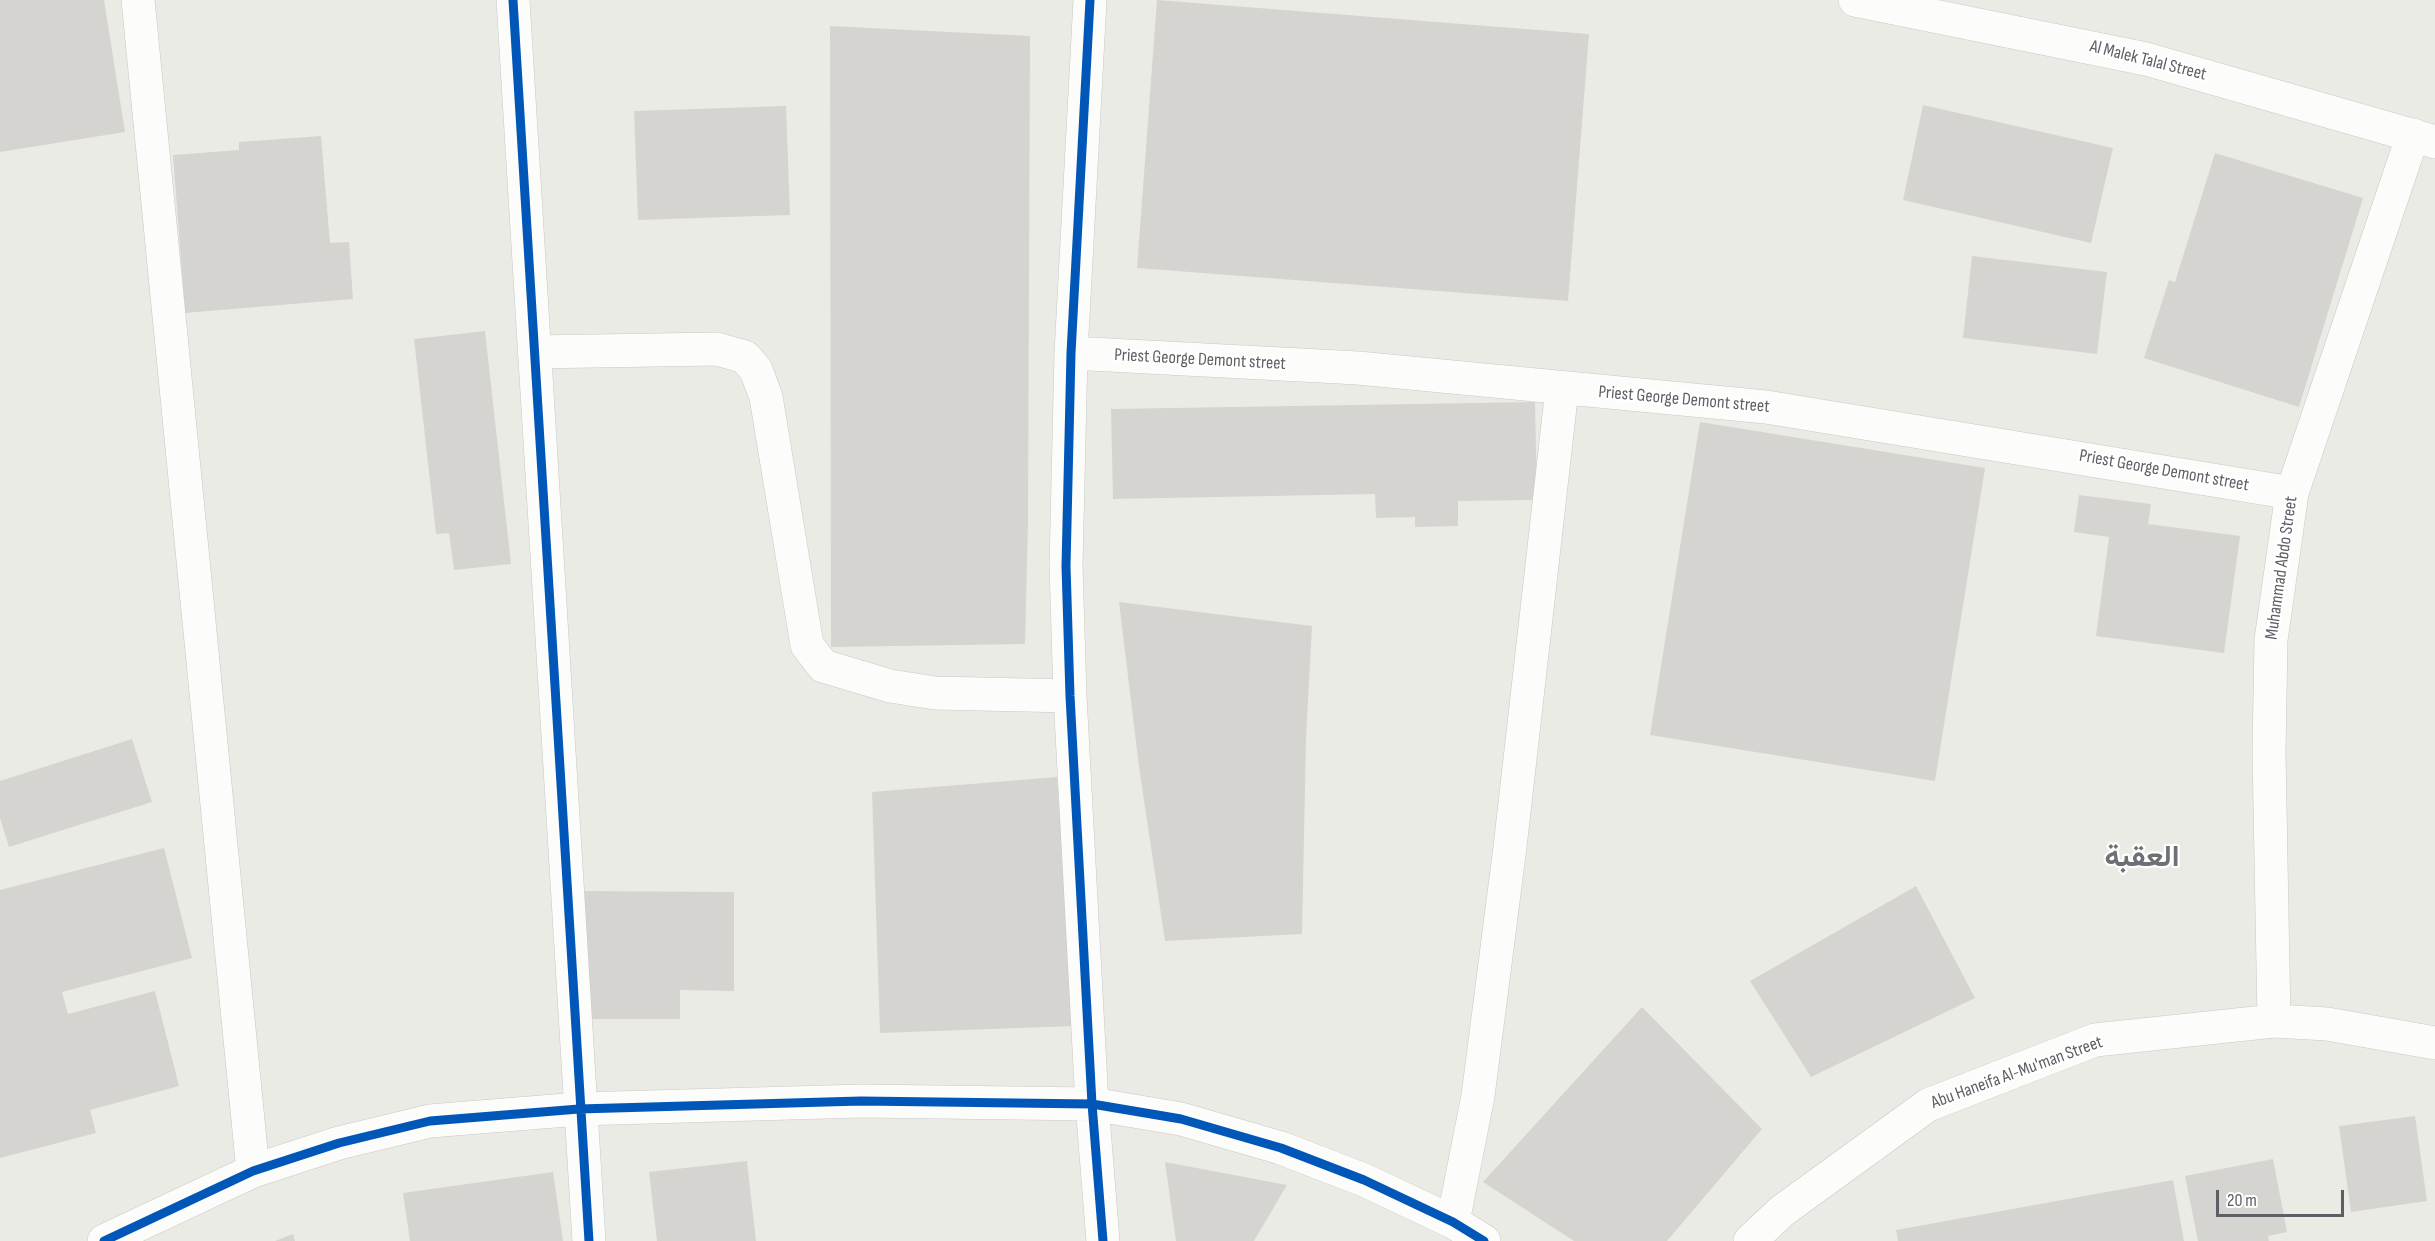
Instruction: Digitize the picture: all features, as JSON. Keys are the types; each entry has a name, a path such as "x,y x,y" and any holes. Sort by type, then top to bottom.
{"street":[{"path":"138,0 253,1170"},
{"path":"513,0 579,1109 590,1241"},
{"path":"1090,0 1071,353 1066,566 1070,696 1092,1104 1102,1241"},
{"name":"Al Malek Talal Street","path":"1855,0 2146,59 2424,139"},
{"name":"Muhammad Abdo Street","path":"2274,1021 2269,753 2271,640 2292,493 2424,139"},
{"path":"534,352 717,349 745,357 756,370 766,397 807,645 823,666 890,686 935,693 1070,696"},
{"name":"Priest George Demont street","path":"1071,353 1358,368 1766,407 2292,493"},
{"path":"1453,1222 1478,1096 1546,549 1562,389"},
{"name":"Abu Haneifa Al-Mu'man Street","path":"1750,1241 1782,1211 1928,1105 2095,1040 2274,1021 2327,1024 2434,1042"},
{"path":"104,1241 253,1170 339,1143 430,1121 579,1109 861,1101 1092,1104 1181,1119 1281,1148 1364,1180 1453,1222 1484,1241"}],"building":[{"path":"0,0 104,0 125,132 0,152"},
{"path":"1157,0 1589,34 1568,301 1137,268"},
{"path":"830,26 1030,36 1028,520 1025,644 831,647"},
{"path":"1923,105 2113,148 2091,243 1903,200"},
{"path":"786,106 790,215 638,220 634,111"},
{"path":"321,136 330,243 349,242 353,299 185,313 173,155 239,150 239,142"},
{"path":"2215,153 2363,198 2299,407 2144,358 2169,280 2175,282"},
{"path":"1972,256 2107,272 2097,354 1963,338"},
{"path":"485,331 511,564 454,570 449,533 436,534 414,339"},
{"path":"1535,402 1537,500 1458,501 1458,526 1415,527 1415,517 1376,518 1375,494 1113,499 1111,409"},
{"path":"1700,422 1985,468 1935,781 1650,735"},
{"path":"2079,495 2151,504 2148,524 2240,536 2224,653 2096,636 2109,537 2074,532"},
{"path":"1119,602 1312,626 1306,739 1302,934 1165,941 1139,767"},
{"path":"132,739 152,802 9,847 0,818 0,781"},
{"path":"1057,777 1075,1026 880,1033 872,792"},
{"path":"164,848 192,958 62,992 68,1014 155,991 179,1086 90,1110 96,1133 0,1158 0,890"},
{"path":"1916,886 1975,998 1811,1077 1750,981"},
{"path":"579,891 734,892 734,991 680,990 680,1019 579,1019"},
{"path":"1642,1007 1762,1129 1667,1241 1574,1241 1483,1182"},
{"path":"2415,1116 2427,1201 2351,1212 2339,1126"},
{"path":"2273,1159 2287,1232 2268,1236 2269,1241 2198,1241 2185,1176"},
{"path":"747,1161 756,1241 657,1241 649,1172"},
{"path":"1165,1162 1287,1185 1254,1241 1176,1241"},
{"path":"553,1172 563,1241 410,1241 403,1193"},
{"path":"2173,1180 2184,1241 1898,1241 1896,1230"},
{"path":"293,1234 295,1241 275,1241"}],"cycle path":[{"path":"513,0 589,1241"},
{"path":"1090,0 1071,353 1066,566 1070,696 1092,1104 1103,1241"},
{"path":"104,1241 253,1171 339,1143 430,1121 579,1109 861,1101 1092,1104 1181,1119 1281,1148 1364,1180 1453,1222 1484,1241"}],"district":[{"name":"العقبة","path":"2142,858"}]}
